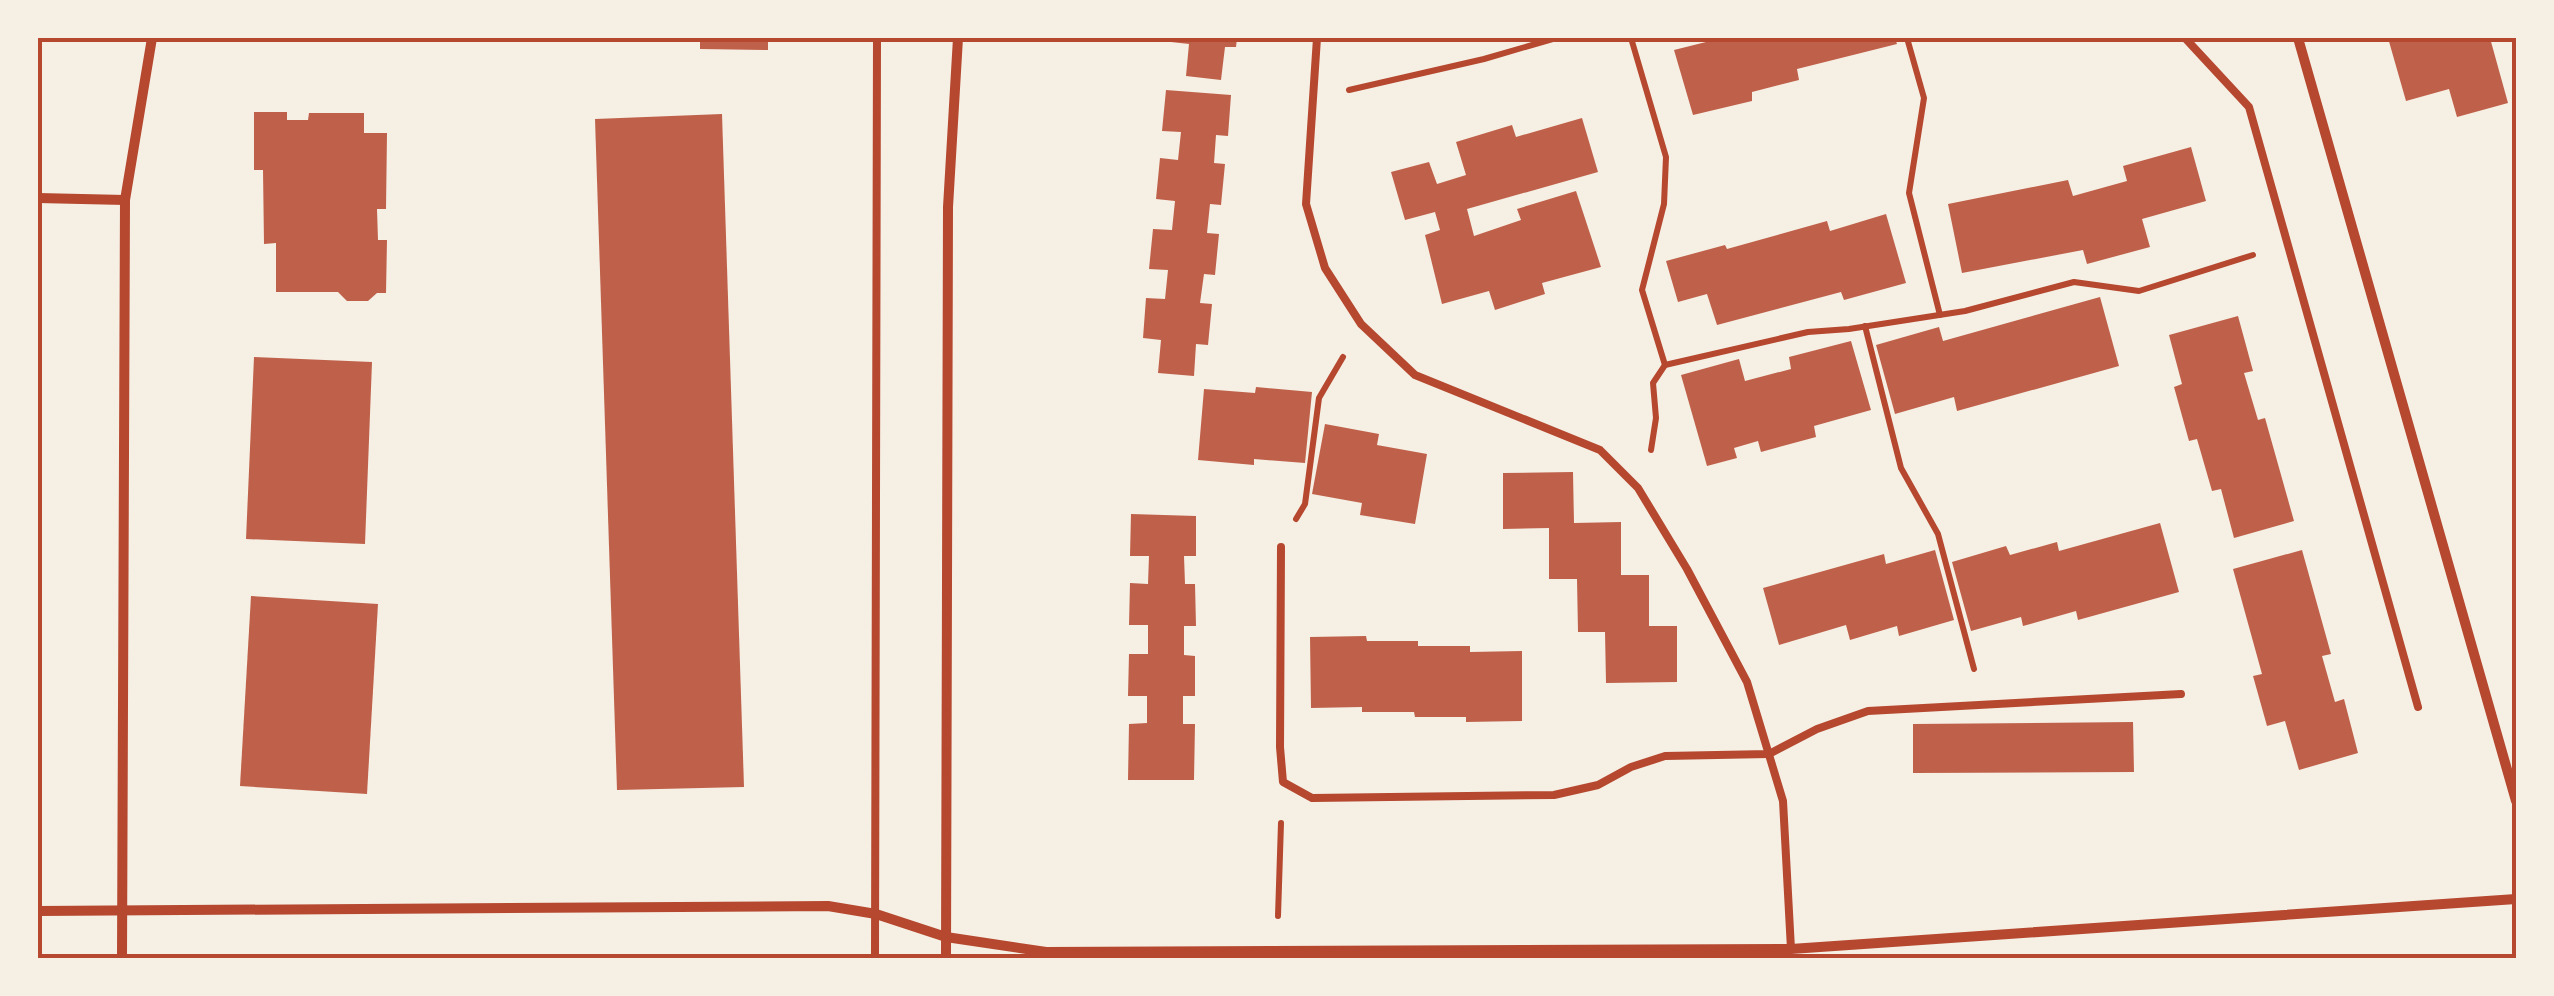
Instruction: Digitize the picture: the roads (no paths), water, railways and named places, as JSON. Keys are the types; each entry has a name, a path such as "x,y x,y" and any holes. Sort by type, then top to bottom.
{"street":[{"path":"122,958 125,200 152,38"},
{"path":"946,958 948,207 958,38"},
{"path":"2298,38 2516,801"},
{"path":"38,198 125,200"},
{"path":"38,911 828,906 876,914 946,938 1046,952 1791,954 2516,899"}],"lane":[{"path":"875,958 877,38"},
{"path":"1317,38 1306,204 1325,268 1362,324 1415,375 1600,450 1638,488 1688,569 1747,682 1783,801 1791,954"},
{"path":"2185,38 2249,107 2418,707"},
{"path":"1280,547 1283,782 1312,798 1554,795 1598,785 1630,767 1665,756 1769,754 1868,711 2181,694"}]}
